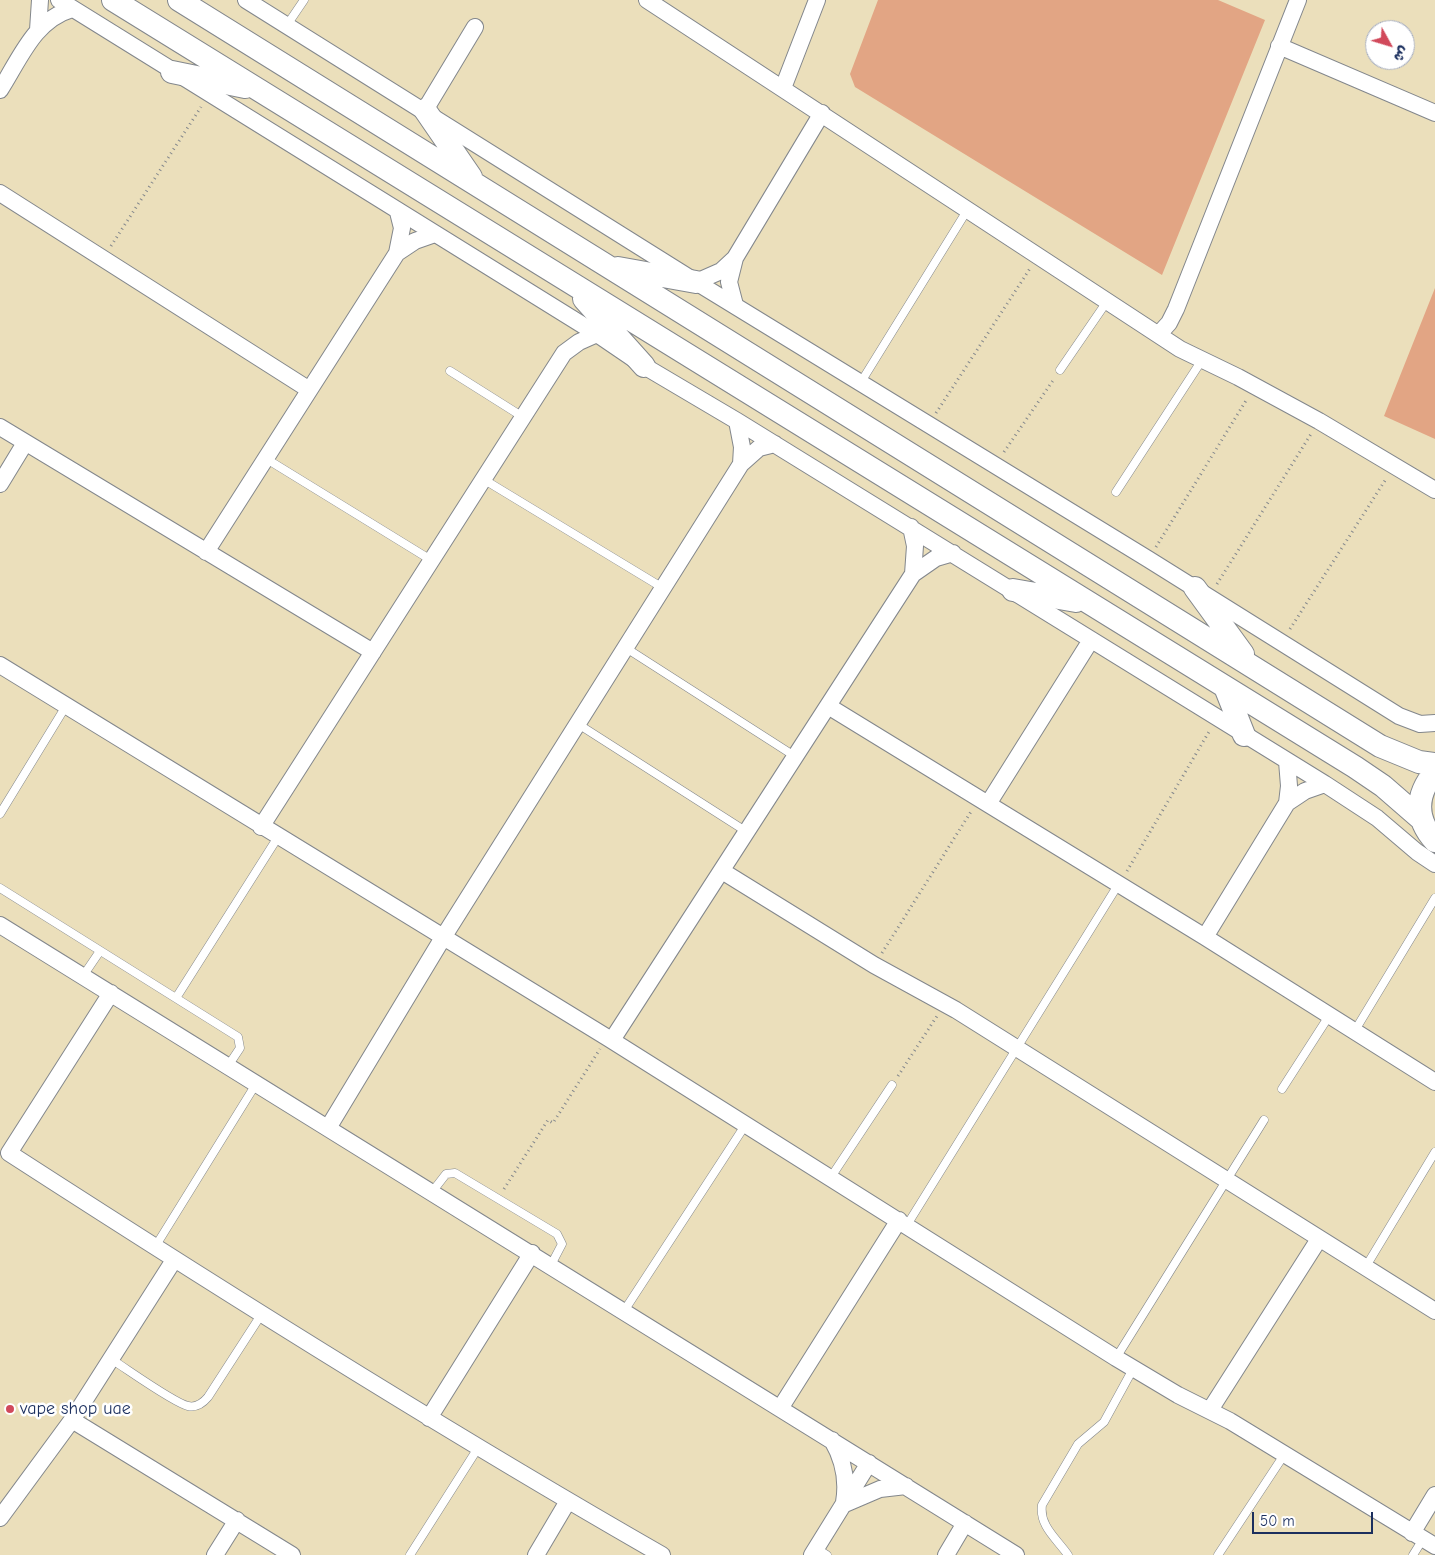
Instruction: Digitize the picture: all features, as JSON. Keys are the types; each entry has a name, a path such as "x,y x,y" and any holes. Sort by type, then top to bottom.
{"main road":[{"path":"113,0 1369,776 1421,820"},
{"path":"179,0 1393,752 1419,762 1435,764"},
{"path":"207,0 236,35"},
{"path":"172,72 262,91"},
{"path":"425,110 478,186"},
{"path":"607,266 696,282"},
{"path":"567,280 644,366"},
{"path":"1013,590 1088,603"},
{"path":"1202,592 1250,663"},
{"path":"1225,687 1244,735"},
{"path":"1435,772 1421,793 1419,806 1421,820 1426,832 1435,841"}],"street":[{"path":"38,30 40,0"},
{"path":"246,0 425,110 696,282 1202,592 1399,716 1420,724 1435,723"},
{"path":"647,0 1159,334 1202,360 1319,421 1435,490"},
{"path":"783,88 817,0"},
{"path":"1159,334 1169,322 1176,309 1298,0"},
{"path":"0,90 38,30 65,4 597,334 644,366 953,553 1325,784 1377,818 1417,852 1435,864"},
{"path":"425,110 475,28"},
{"path":"1279,46 1435,113"},
{"path":"735,305 728,282 735,258 822,113"},
{"path":"0,193 308,389"},
{"path":"206,552 308,389 397,253 402,228 398,212"},
{"path":"397,253 415,241 435,234"},
{"path":"696,282 713,276 735,258"},
{"path":"261,827 564,353 569,317"},
{"path":"564,353 579,342 597,334"},
{"path":"737,421 742,446 741,464"},
{"path":"0,428 373,652"},
{"path":"0,484 26,443"},
{"path":"328,1128 444,936 741,464 759,448 775,444"},
{"path":"911,528 915,546 913,574"},
{"path":"610,1039 722,871 913,574 936,558 953,553"},
{"path":"983,802 1091,640"},
{"path":"0,665 261,827 444,936 610,1039 903,1222 1133,1369 1178,1395 1210,1410 1423,1539 1435,1494"},
{"path":"828,706 1205,937 1435,1082"},
{"path":"1287,761 1289,778 1288,803"},
{"path":"1205,937 1288,803 1305,791 1325,784"},
{"path":"722,871 874,965 946,1004 1435,1311"},
{"path":"0,925 781,1407 1016,1555"},
{"path":"111,993 4,1159 155,1248 478,1448 662,1555"},
{"path":"781,1407 903,1222"},
{"path":"1210,1410 1319,1239"},
{"path":"429,1418 532,1253"},
{"path":"0,1518 72,1420 174,1260"},
{"path":"72,1420 292,1555"},
{"path":"832,1440 843,1464 846,1492 843,1505"},
{"path":"819,1553 843,1505 869,1463"},
{"path":"843,1505 880,1489 906,1486"},
{"path":"536,1555 568,1501"},
{"path":"215,1555 237,1520"},
{"path":"946,1555 965,1523"}],"lane":[{"path":"287,26 304,0"},
{"path":"861,382 968,209"},
{"path":"1060,370 1108,300"},
{"path":"1116,492 1202,360"},
{"path":"450,371 523,416"},
{"path":"265,458 431,560"},
{"path":"483,479 663,588"},
{"path":"626,648 796,757"},
{"path":"0,814 66,706"},
{"path":"578,724 747,832"},
{"path":"176,998 278,837"},
{"path":"903,1222 1017,1048 1118,885"},
{"path":"0,888 238,1037 240,1048 228,1066"},
{"path":"1354,1032 1435,898"},
{"path":"83,976 100,951"},
{"path":"1282,1089 1329,1016"},
{"path":"155,1248 256,1084"},
{"path":"831,1177 892,1084"},
{"path":"1116,1358 1264,1120"},
{"path":"624,1311 746,1124"},
{"path":"1365,1268 1435,1152"},
{"path":"432,1192 446,1174 456,1173 560,1236 562,1244 551,1265"},
{"path":"111,1359 181,1403 196,1406 203,1403 208,1397 261,1315"},
{"path":"1068,1555 1044,1524 1042,1504 1078,1444 1104,1422 1133,1369"},
{"path":"410,1555 478,1448"},
{"path":"1218,1555 1284,1455"},
{"path":"1413,1555 1423,1539"}],"path":[{"path":"103,259 210,94"},
{"path":"929,424 1039,255"},
{"path":"995,465 1060,370"},
{"path":"1148,559 1255,386"},
{"path":"1202,592 1319,421"},
{"path":"1281,642 1394,466"},
{"path":"1118,885 1217,718"},
{"path":"874,965 983,802"},
{"path":"892,1084 946,1004"},
{"path":"498,1198 548,1120 554,1123 610,1039"}],"building":[{"path":"878,0 1218,0 1265,20 1162,275 855,87 850,74"},
{"path":"1435,288 1435,439 1384,416"}],"place":[{"name":"vape shop uae","path":"10,1409"}]}
